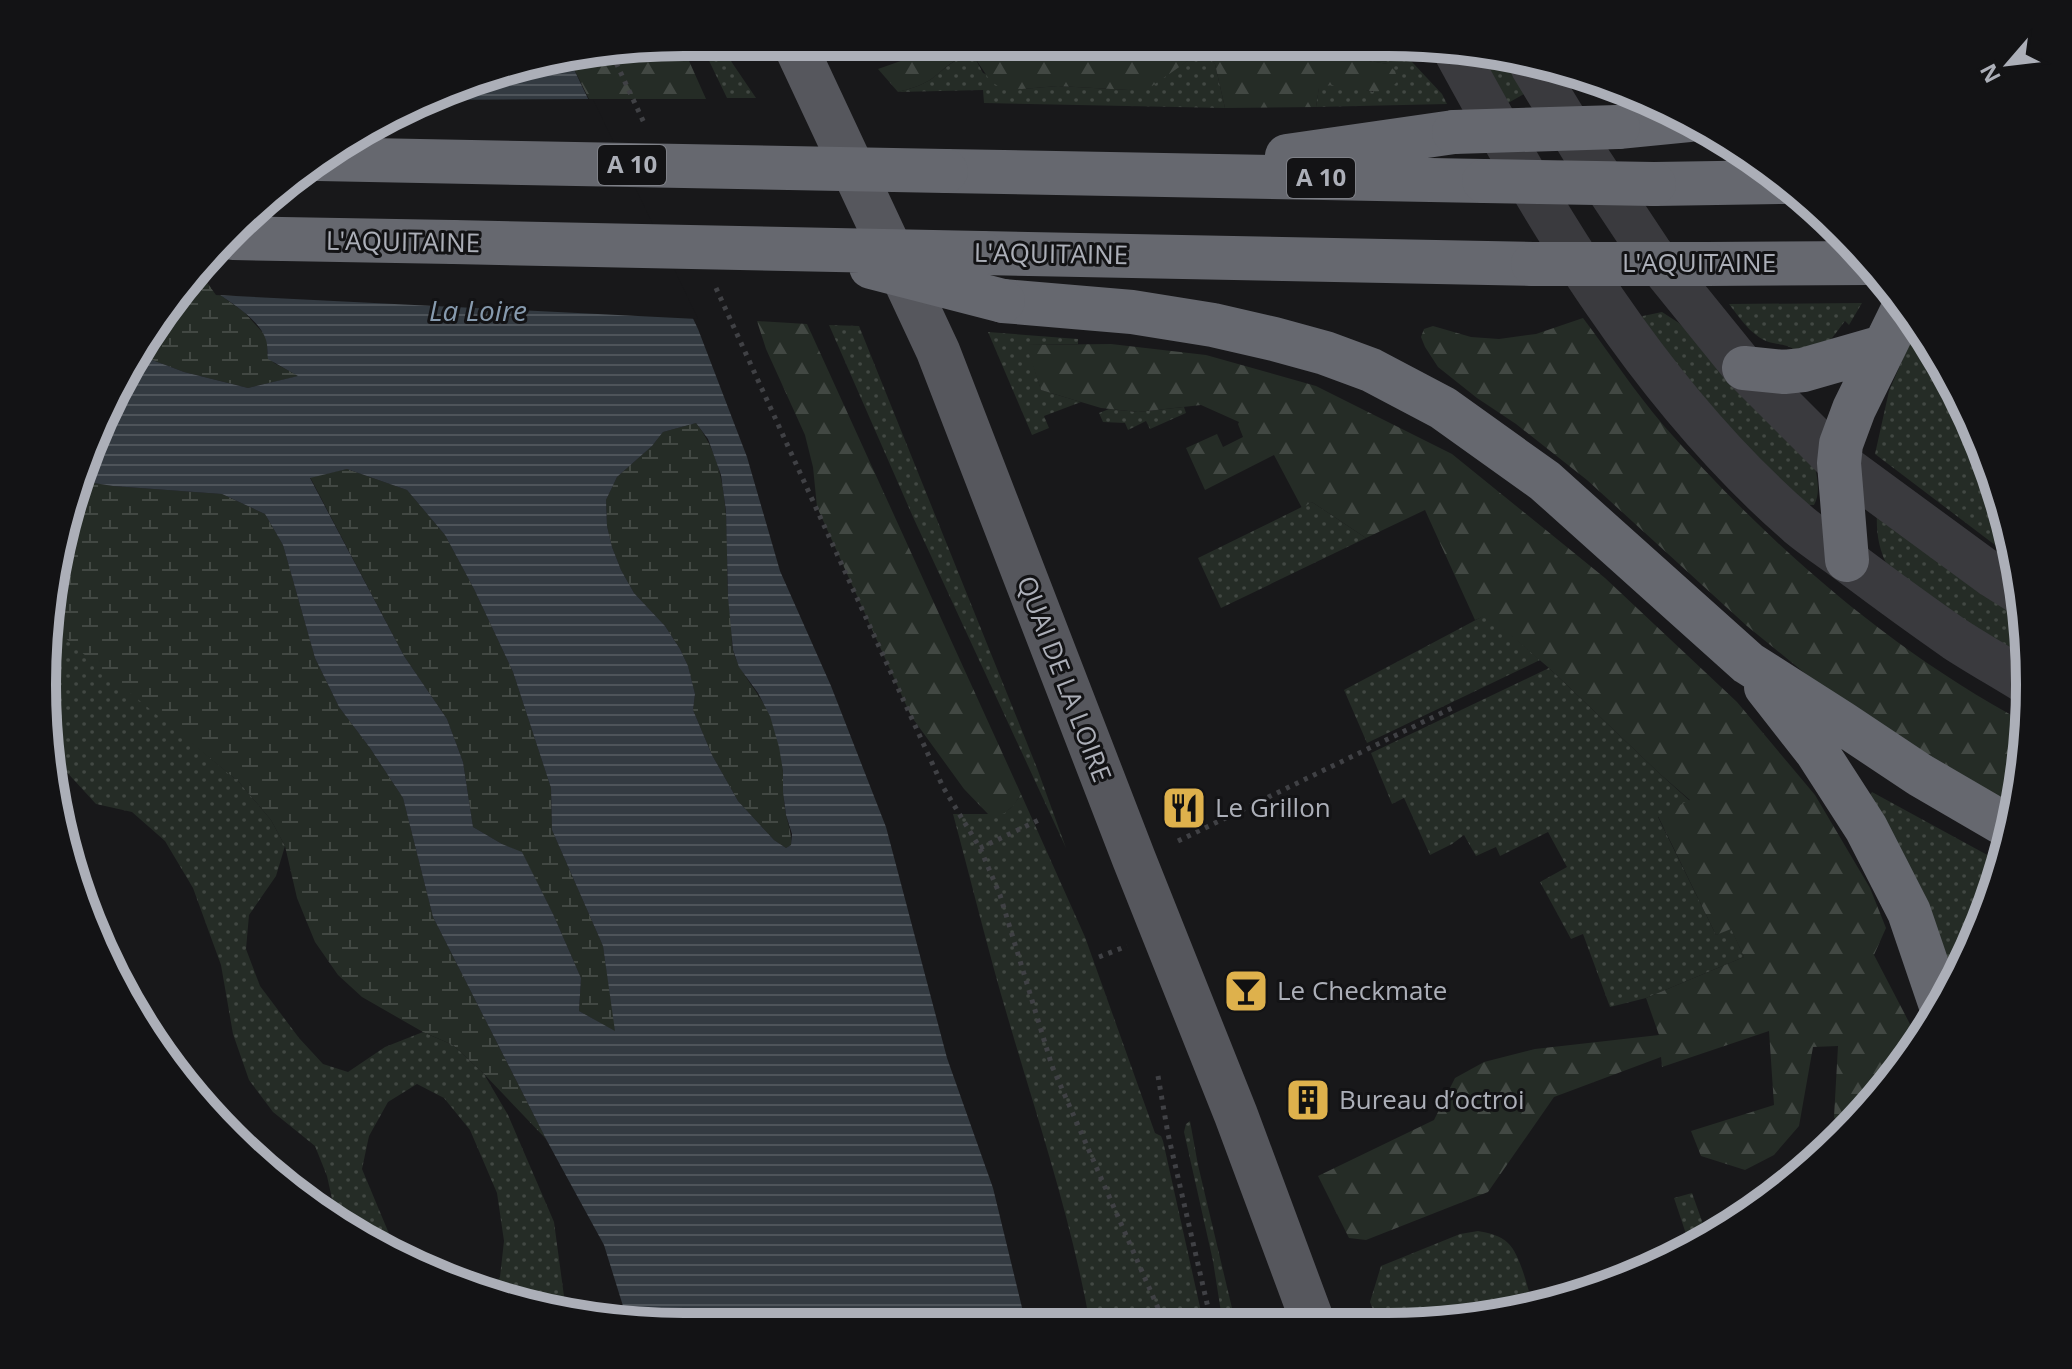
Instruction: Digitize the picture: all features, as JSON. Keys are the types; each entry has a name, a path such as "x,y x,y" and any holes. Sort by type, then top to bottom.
{"highway":[{"path":"1158,175 1474,126 1618,127 1667,122"},
{"name":"A 10","path":"339,159 1654,184 1765,182"},
{"name":"L'AQUITAINE","path":"242,238 1533,264 1854,263"},
{"path":"799,249 1003,301 1132,312 1213,325 1325,353 1371,370 1443,408 1545,481 1748,663 1920,775 2001,822"},
{"path":"1847,560 1839,463 1841,444 1854,409 1898,318"},
{"path":"1744,368 1784,372 1803,370 1883,347"},
{"path":"1748,663 1817,752 1866,828 1909,912 1936,991"}],"main road":[{"name":"QUAI DE LA LOIRE","path":"800,56 938,351 1236,1115 1310,1313"}],"street":[{"path":"1456,60 1474,126 1533,189 1638,349 1681,404 1736,465 1800,526 1957,639 2016,676"},
{"path":"1474,126 1523,114 1553,81 1591,163 1650,252 1744,368 1839,463 2008,586"}],"path":[{"path":"615,60 647,130"},
{"path":"710,276 943,787 980,848 1000,895 1052,1066 1160,1313"},
{"path":"1178,841 1454,707"},
{"path":"980,848 1043,818"},
{"path":"1099,957 1128,945"},
{"path":"1158,1076 1168,1134 1209,1313"}],"green space":[{"path":"687,56 706,99 589,99 573,66 643,57"},
{"path":"707,56 728,56 756,98 727,98"},
{"path":"915,56 1195,56 1152,86 1129,90 1058,86 1002,88 991,82 975,58 968,57 956,60 926,82 898,92 878,69"},
{"path":"1195,56 1208,56 1215,64 1225,108 984,103 983,90 898,92 926,82 956,61 968,57 975,58 983,73 1022,89 1058,86 1129,90"},
{"path":"1207,56 1336,56 1388,64 1395,71 1398,81 1380,91 1340,85 1319,88 1316,107 1225,108 1215,64"},
{"path":"1336,56 1407,56 1442,94 1447,104 1316,107 1319,87 1326,85 1346,85 1373,92 1388,64"},
{"path":"1482,63 1517,70 1524,94 1508,103"},
{"path":"207,276 220,295 244,312 264,334 268,343 267,353 274,363 299,376 248,388 184,372 147,358"},
{"path":"1862,303 1849,325 1845,321 1829,342 1796,351 1760,338 1729,304"},
{"path":"1662,312 1679,323 1815,466 1818,491 1814,505 1809,505 1767,475 1639,320 1643,316"},
{"path":"1583,318 1664,426 1788,552 1832,591 1925,662 2015,717 2004,807 1840,702 1747,626 1587,480 1438,367 1421,337 1424,329 1433,326 1471,337 1499,339 1536,334"},
{"path":"757,321 807,324 1021,794 1005,813 988,814 964,789 911,716 817,507 813,467 805,435 766,349"},
{"path":"829,325 859,326 1037,768 1066,848 913,517"},
{"path":"988,332 1078,339 1078,344 1027,345 1041,390 1081,402 1044,416 1049,428 1032,435"},
{"path":"1912,338 1932,370 1968,444 1983,482 2001,548 1875,454 1889,391"},
{"path":"1111,344 1206,355 1316,386 1452,454 1605,578 1737,702 1815,795 1870,888 1886,928 1874,955 1912,1031 1860,1099 1838,1123 1834,1117 1838,1046 1813,1047 1799,1126 1774,1155 1745,1170 1701,1156 1691,1131 1774,1105 1769,1031 1662,1067 1661,1057 1554,1097 1488,1192 1366,1240 1349,1238 1318,1176 1434,1120 1455,1078 1484,1062 1535,1049 1659,1035 1646,998 1744,957 1731,929 1716,935 1658,816 1690,800 1549,668 1487,615 1475,620 1425,510 1366,538 1312,502 1302,508 1274,455 1205,490 1186,448 1217,434 1223,447 1243,437 1239,422 1201,405 1138,412 1101,408 1041,390 1026,345"},
{"path":"1184,407 1186,413 1150,429 1146,421 1128,430 1125,423 1103,422 1099,413 1109,409 1138,412"},
{"path":"696,423 717,462 722,483 733,650 769,713 779,743 784,805 791,840 791,845 786,848 774,840 738,801 712,755 693,710 695,694 688,666 665,626 634,593 621,570 607,526 606,500 617,477 663,432"},
{"path":"347,469 407,490 445,535 474,589 513,672 551,788 552,830 603,946 616,1032 579,1011 581,978 522,853 473,827 463,762 447,719 404,656 310,477"},
{"path":"89,482 222,494 265,514 283,545 315,658 339,707 403,798 433,917 546,1139 453,1045 423,1032 362,997 338,975 315,942 297,898 285,846 271,820 239,782 58,632 68,562"},
{"path":"1312,502 1366,538 1221,608 1198,558"},
{"path":"1877,509 2010,598 2015,656 1889,569 1878,540"},
{"path":"1487,614 1540,660 1367,743 1344,690"},
{"path":"58,631 239,782 271,820 285,846 276,876 249,915 246,949 260,986 323,1064 348,1072 385,1047 423,1032 453,1045 484,1074 508,1115 554,1222 565,1301 495,1284 500,1277 504,1241 497,1193 470,1130 444,1098 417,1084 388,1102 369,1136 362,1169 392,1240 334,1206 327,1176 315,1146 273,1112 249,1080 233,1034 221,965 193,888 165,841 132,812 96,804 61,766 56,684"},
{"path":"1549,668 1690,801 1658,817 1716,935 1731,928 1744,957 1646,998 1610,1007 1583,934 1571,939 1540,882 1567,867 1548,832 1500,856 1496,847 1476,856 1464,835 1430,855 1404,798 1392,804 1371,753"},
{"path":"1872,792 1992,857 1968,925 1943,977 1867,798"},
{"path":"1021,794 1085,937 1155,1133 1163,1141 1201,1313 1088,1313 1064,1211 1002,999 953,814 995,814 1012,806"},
{"path":"1190,1121 1233,1313 1221,1313 1213,1261 1184,1132"},
{"path":"1692,1193 1704,1228 1687,1237 1674,1198"},
{"path":"1478,1231 1508,1243 1520,1264 1530,1296 1470,1308 1374,1313 1370,1302 1381,1266 1460,1234"}],"water":[{"name":"La Loire","path":"572,66 698,329 747,457 780,571 831,686 886,827 947,1058 993,1188 1023,1313 684,1313 624,1310 604,1245 546,1139 433,917 403,798 339,707 315,658 283,545 265,514 222,494 89,482 121,407 147,358 184,372 248,388 298,376 268,359 266,340 259,327 247,314 220,295 299,188 335,162 370,140 444,104 522,77","holes":["696,423 708,439 721,475 726,511 733,650 739,667 770,716 779,747 786,815 792,834 791,845 786,848 774,840 738,801 712,755 693,710 695,694 688,666 665,626 634,593 621,570 607,526 606,500 617,477 663,432","347,469 407,490 445,535 513,672 551,788 552,830 603,946 615,1031 579,1011 581,978 522,852 473,827 463,762 447,719 404,656 310,478"]}],"pier":[{"path":"593,99 698,319 216,295 205,279 270,212 335,162 370,140 455,100"}],"place":[{"name":"Le Grillon","path":"1184,808"},
{"name":"Le Checkmate","path":"1246,991"},
{"name":"Bureau d’octroi","path":"1308,1100"}]}
